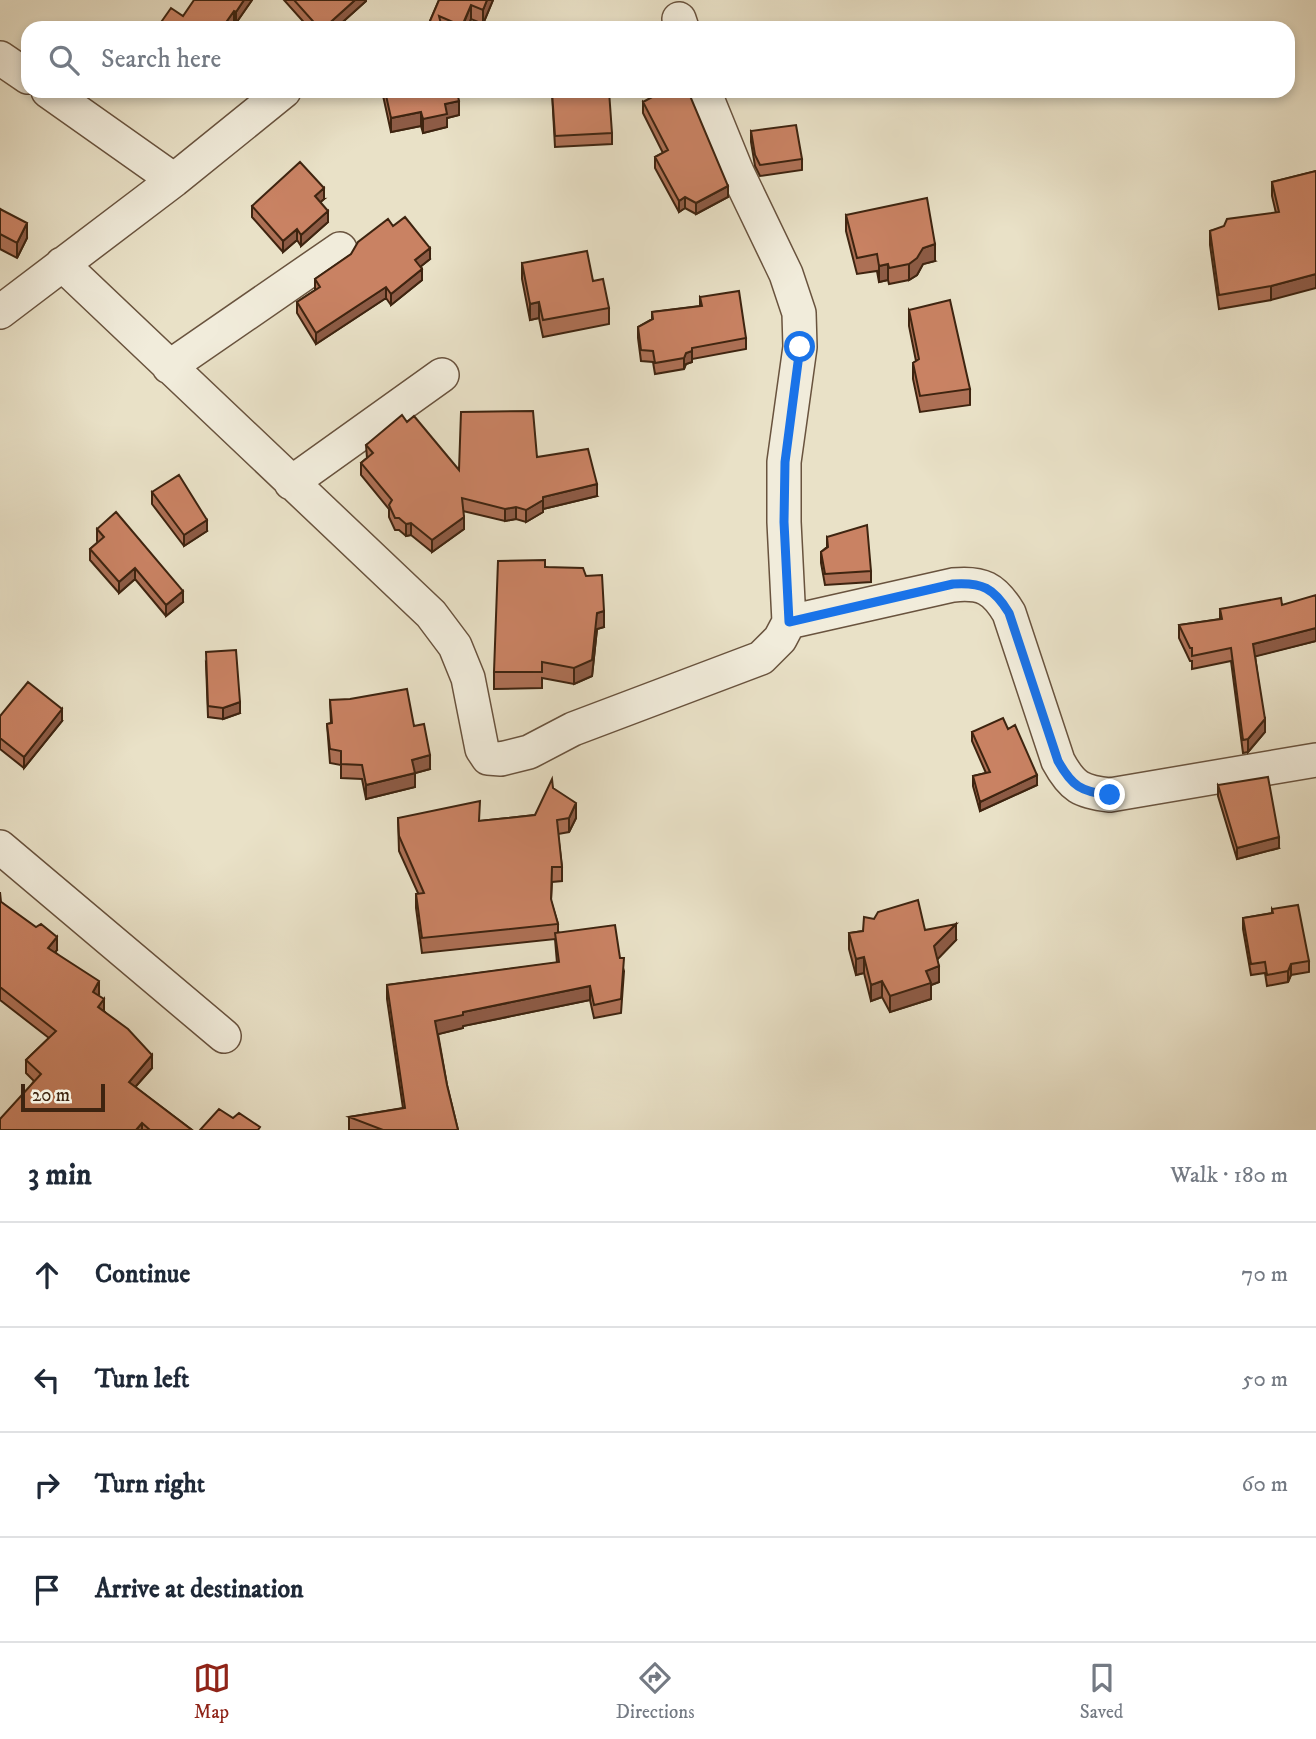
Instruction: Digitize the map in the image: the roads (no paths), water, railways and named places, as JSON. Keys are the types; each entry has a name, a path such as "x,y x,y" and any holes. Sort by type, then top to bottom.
{"street":[{"path":"0,58 21,72"},
{"path":"58,98 174,180"},
{"path":"0,312 174,180 275,98"},
{"path":"62,264 431,614 455,646 468,678 482,749 488,758 501,759 529,752 573,729 761,658 780,639 789,622 784,522 785,462 800,347 799,313 786,274 737,172 707,98"},
{"path":"169,367 340,249"},
{"path":"291,483 442,375"},
{"path":"789,622 953,584 971,583 989,589 999,597 1009,613 1058,761 1072,782 1079,789 1090,793 1110,795 1316,761"},
{"path":"0,847 224,1036"}]}
